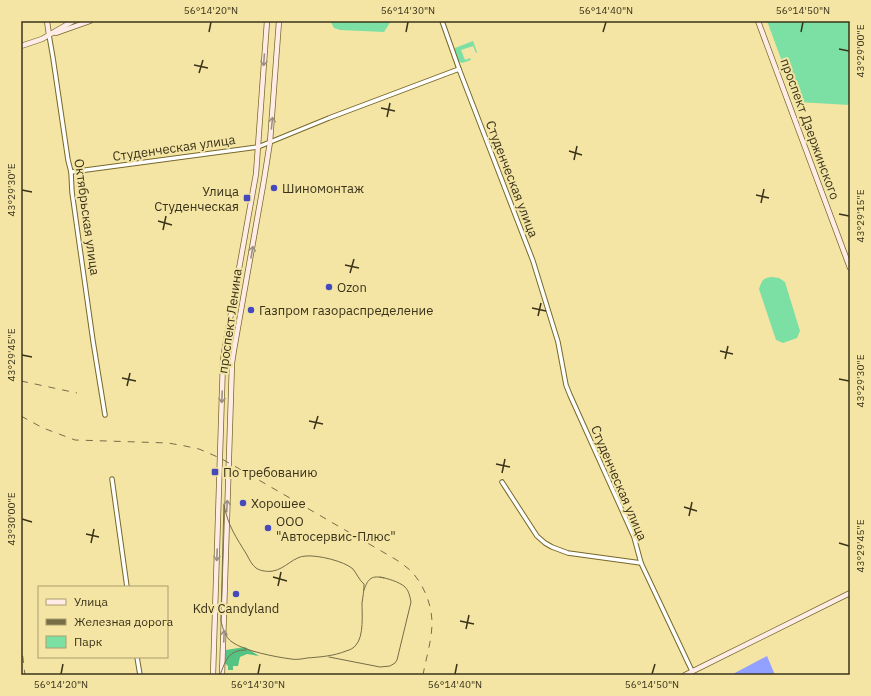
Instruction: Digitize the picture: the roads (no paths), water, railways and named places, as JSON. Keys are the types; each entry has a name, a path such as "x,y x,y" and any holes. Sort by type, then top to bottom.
{"main road":[{"name":"Октябрьская улица","path":"47,21 49,35"},
{"path":"21,46 42,39 73,21"},
{"path":"49,35 90,21"},
{"name":"проспект Ленина","path":"213,675 223,361 256,174 267,21"},
{"name":"проспект Ленина","path":"222,675 232,363 270,142 279,21"},
{"name":"проспект Дзержинского","path":"758,21 850,268"},
{"path":"684,675 850,592"}],"street":[{"path":"442,21 459,69"},
{"name":"Октябрьская улица","path":"49,35 71,172 72,192 105,415"},
{"name":"Студенческая улица","path":"71,172 258,147 329,118 459,69 533,261 558,342 566,385 634,537 641,563 692,672"},
{"path":"112,479 128,586"},
{"path":"502,482 537,536 545,543 568,553 641,563"},
{"path":"137,658 140,675"}],"water":[{"path":"767,656 775,675 731,675"}],"tram line":[{"path":"224,505 233,531 251,562 258,569 273,571 282,568 297,558 311,556 344,563 353,569 364,584 361,631 359,641 354,647 332,655 295,659 277,657 252,651 237,645 228,638 221,621 224,505"},
{"path":"329,657 380,667 390,666 397,660 411,600 403,585 393,580 380,577"},
{"path":"364,590 371,578 384,578"},
{"path":"220,675 226,660 231,654 240,650 246,650"}],"railway":[{"path":"21,381 77,393"},
{"path":"21,416 43,428 75,440 168,443 199,449 220,458 245,472 397,560 415,575 423,587 432,616 431,636 423,675"},
{"path":"21,642 25,675"}],"place":[{"name":"Шиномонтаж","path":"274,188"},
{"name":"Улица Студенческая","path":"247,198"},
{"name":"Ozon","path":"329,287"},
{"name":"Газпром газораспределение","path":"251,310"},
{"name":"По требованию","path":"215,472"},
{"name":"Хорошее","path":"243,503"},
{"name":"ООО \"Автосервис-Плюс\"","path":"268,528"},
{"name":"Kdv Candyland","path":"236,594"}]}
